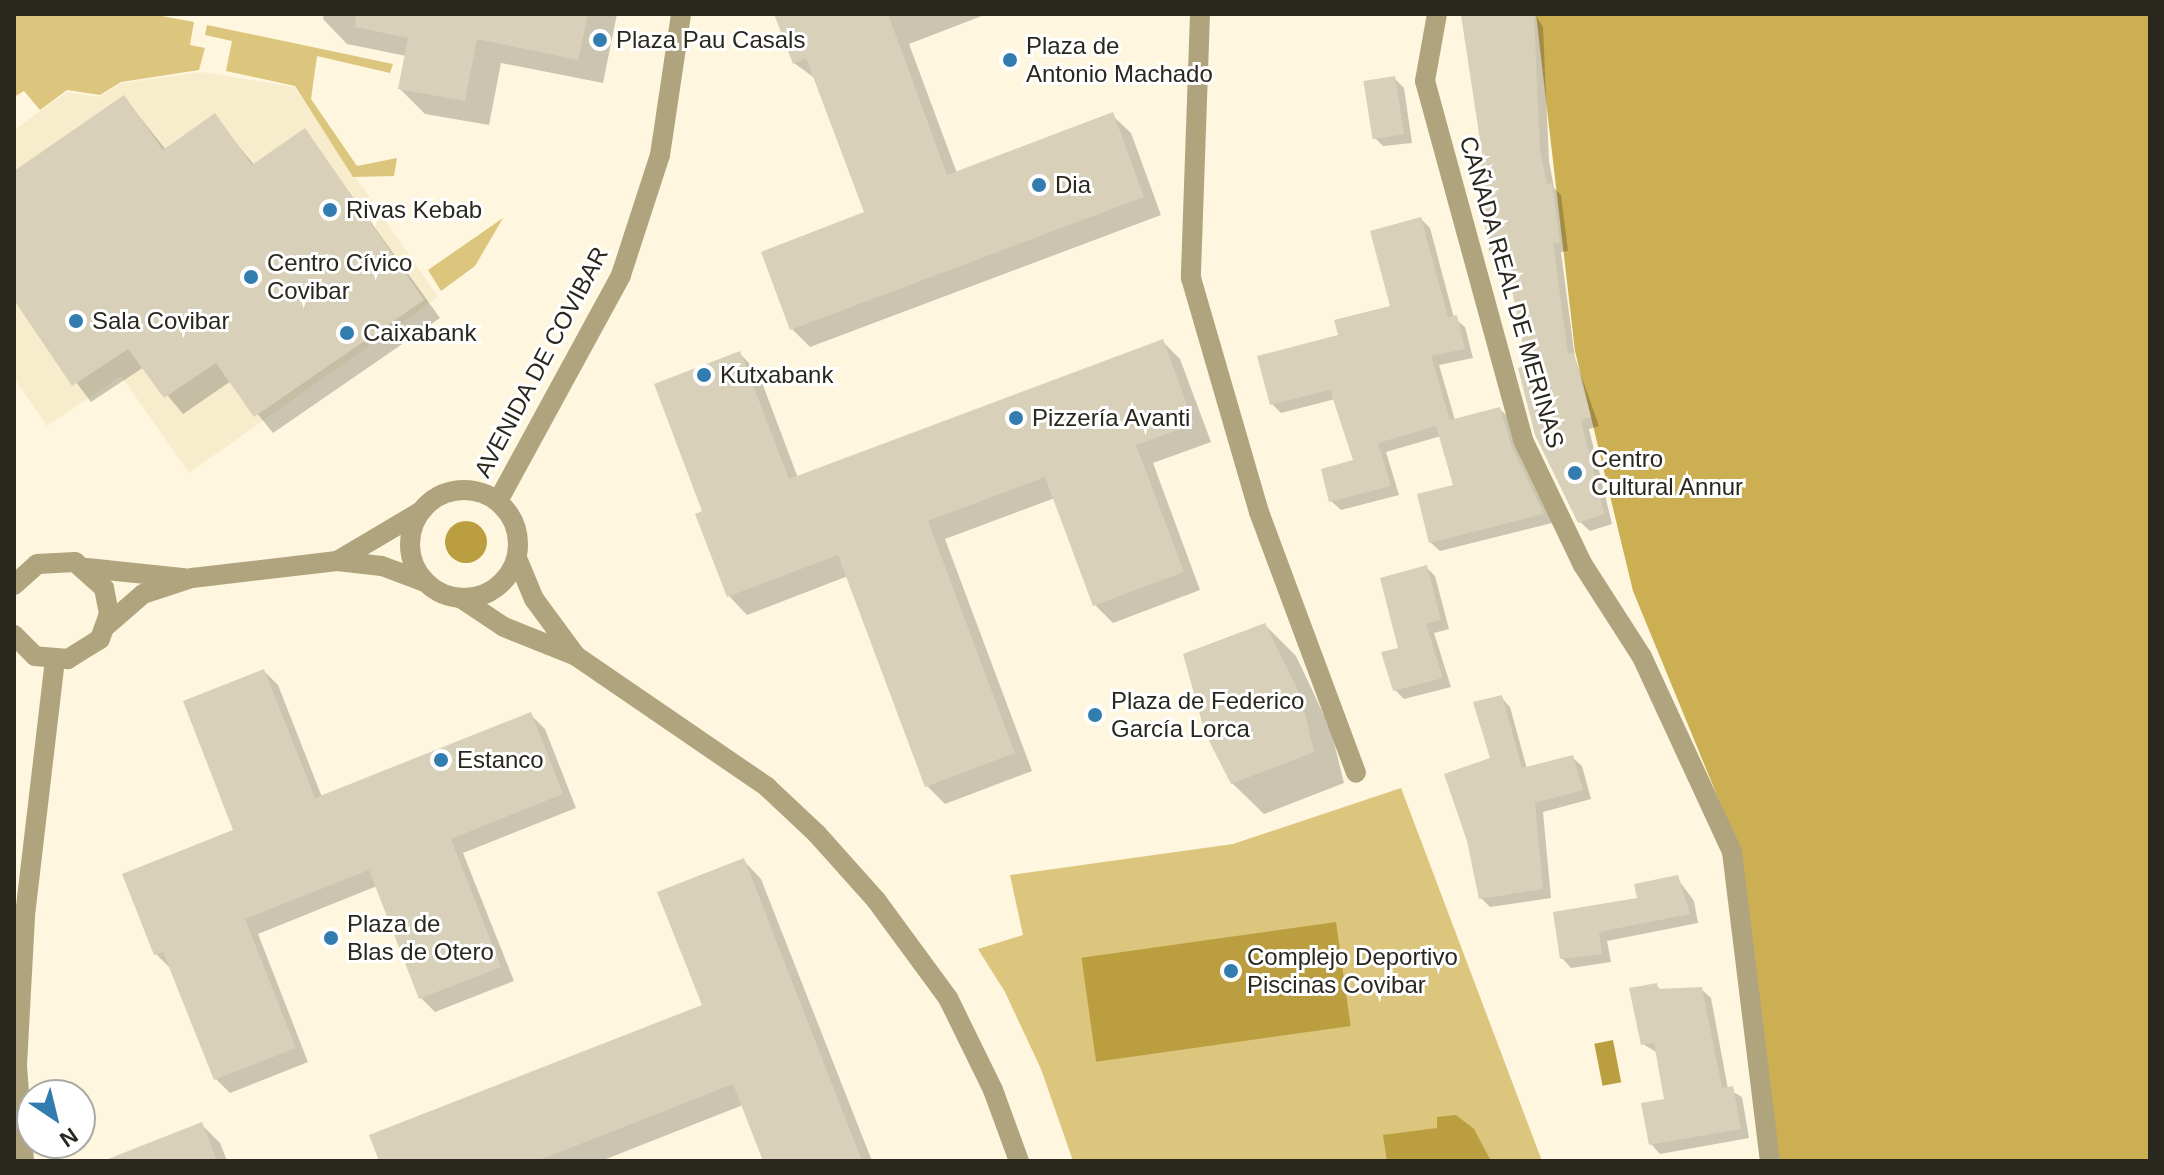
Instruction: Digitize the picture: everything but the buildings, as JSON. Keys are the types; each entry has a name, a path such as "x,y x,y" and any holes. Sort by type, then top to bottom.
{"street":[{"name":"AVENIDA DE COVIBAR","path":"498,501 621,275 660,155 681,14"},
{"path":"1200,14 1191,278 1259,512 1356,773"},
{"name":"CAÑADA REAL DE MERINAS","path":"1437,14 1425,81 1523,440 1583,565 1642,657 1732,852 1770,1161"},
{"path":"337,561 420,512 436,497 457,490 479,491 498,501 518,537 517,558 534,599 576,656"},
{"path":"420,512 411,535 412,560 425,582"},
{"path":"462,599 497,587 517,558"},
{"path":"14,560 37,564 63,559 87,568 192,578"},
{"path":"14,635 35,656 55,661 81,656 105,627 143,594 192,578 337,561 382,566 425,582 442,594 462,599 504,627 576,656 767,787 862,883 948,998 993,1090 1019,1161"},
{"path":"14,585 37,564"},
{"path":"87,568 104,588 105,627"},
{"path":"24,1161 17,1065 25,915 55,661"}],"shaded area":[{"path":"14,14 151,14 194,22 190,45 205,48 199,70 121,82 100,95 67,90 40,110 24,91 14,97"},
{"path":"1536,14 2150,14 2150,1161 1779,1161 1739,849 1633,591 1575,351"},
{"path":"207,25 393,64 390,73 317,56 311,99 357,166 397,158 394,176 353,177 295,86 226,71 232,41 205,35"},
{"name":"Centro Cívico Covibar","path":"201,72 294,87 438,297 189,473 121,376 47,426 14,378 14,130 67,92 99,97 122,83"},
{"path":"503,218 475,266 441,291 428,270"},
{"path":"466,521 481,527 487,542 481,557 466,563 451,557 445,542 451,527"},
{"name":"Complejo Deportivo Piscinas Covibar","path":"1401,788 1542,1161 1073,1161 1041,1069 1005,992 978,949 1023,935 1010,875 1233,844"},
{"path":"1336,922 1351,1026 1096,1062 1082,958"},
{"path":"1613,1040 1621,1082 1603,1086 1594,1044"},
{"path":"1456,1115 1474,1129 1491,1161 1387,1161 1383,1135 1437,1128 1437,1117"}],"place":[{"name":"Plaza Pau Casals","path":"600,40"},
{"name":"Plaza de Antonio Machado","path":"1010,60"},
{"name":"Dia","path":"1039,185"},
{"name":"Rivas Kebab","path":"330,210"},
{"name":"Centro Cívico Covibar","path":"251,277"},
{"name":"Sala Covibar","path":"76,321"},
{"name":"Caixabank","path":"347,333"},
{"name":"Kutxabank","path":"704,375"},
{"name":"Pizzería Avanti","path":"1016,418"},
{"name":"Centro Cultural Annur","path":"1575,473"},
{"name":"Plaza de Federico García Lorca","path":"1095,715"},
{"name":"Estanco","path":"441,760"},
{"name":"Plaza de Blas de Otero","path":"331,938"},
{"name":"Complejo Deportivo Piscinas Covibar","path":"1231,971"}]}
